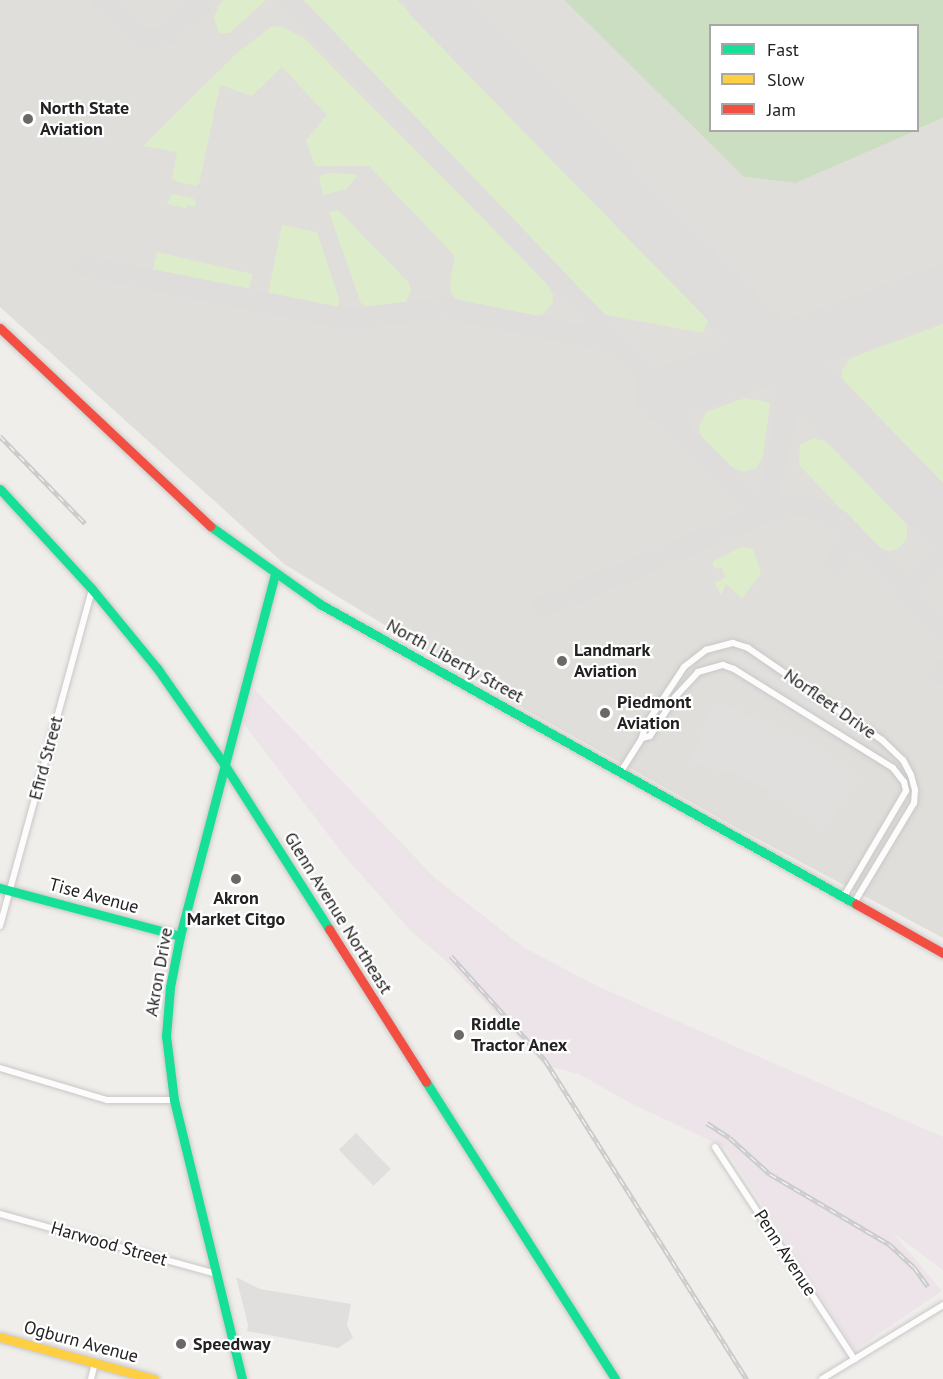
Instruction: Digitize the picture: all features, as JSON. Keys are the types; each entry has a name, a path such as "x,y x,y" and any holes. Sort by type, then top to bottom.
{"main road":[{"name":"North Liberty Street","path":"0,327 212,528 320,604 943,953"},
{"name":"Glenn Avenue Northeast","path":"0,489 92,589 157,668 224,764 615,1379"},
{"name":"Akron Drive","path":"242,1379 174,1100 166,1036 170,987 180,936 275,574"},
{"name":"Tise Avenue","path":"5,890 180,936"},
{"name":"Ogburn Avenue","path":"0,1337 154,1379"}],"street":[{"name":"Efird Street","path":"0,926 5,890 92,589"},
{"name":"Norfleet Drive","path":"620,773 642,738 645,726 684,667 697,654 733,643 741,645 874,734 894,751 913,780 914,800 911,807 854,903"},
{"name":"Norfleet Drive","path":"642,738 650,736 675,697 698,672 713,666 729,667 893,768 904,782 906,791 902,802"},
{"path":"843,897 902,802 911,807"},
{"path":"868,858 878,864"},
{"path":"0,1068 107,1100 174,1100"},
{"name":"Penn Avenue","path":"716,1147 854,1359"},
{"name":"Harwood Street","path":"0,1214 217,1274"},
{"path":"822,1379 943,1305"},
{"path":"91,1379 95,1363"}],"shaded area":[{"path":"0,0 564,0 744,177 796,183 911,132 919,132 919,129 943,118 943,938 739,829 510,701 284,564 0,307"},
{"path":"741,650 862,729 872,738 830,736 722,675 731,659"},
{"path":"254,689 435,878 523,947 597,986 943,1137 943,1270 893,1233 942,1291 855,1350 726,1148 632,1104 579,1074 544,1065 447,962 409,929 342,853 244,724"},
{"path":"722,702 824,751 860,779 823,829 783,799 757,784 735,774 691,763 712,708"},
{"path":"356,1133 391,1169 373,1186 339,1150"},
{"path":"236,1277 260,1289 351,1304 347,1325 353,1338 338,1348 247,1331 248,1325"}],"green space":[{"path":"223,0 266,0 229,33 219,33 214,18"},
{"path":"297,0 397,0 693,303 708,320 703,333 601,314"},
{"path":"564,0 943,0 943,118 919,129 919,24 709,24 709,132 913,132 796,183 744,177"},
{"path":"280,26 304,38 546,282 553,295 553,302 544,314 528,318 464,305 457,301 451,292 450,282 455,256 369,166 315,166 306,140 327,115 282,67 252,96 220,85 199,184 196,186 172,180 177,152 143,146 239,51 271,27"},
{"path":"330,173 357,176 346,189 323,195 319,176"},
{"path":"172,194 192,198 196,201 195,207 187,205 186,208 167,204"},
{"path":"338,210 409,283 411,289 406,302 401,305 367,308 361,303 329,212"},
{"path":"282,225 317,232 339,299 338,309 268,294"},
{"path":"157,252 252,274 248,294 153,271"},
{"path":"943,324 943,483 847,384 842,378 842,370 851,358"},
{"path":"745,398 770,403 763,456 756,468 744,472 732,467 701,436 699,427 706,412"},
{"path":"813,438 827,442 907,525 907,538 899,548 889,551 877,547 799,465 800,445"},
{"path":"741,547 753,549 761,573 742,599 726,584 721,595 715,583 726,577 721,567 715,569 712,562"}],"taxiway":[{"path":"103,0 139,35 153,38 167,34 204,0"},
{"path":"289,0 656,383 670,417 680,431 731,482 764,513 797,504 811,507 839,520 943,629"},
{"path":"82,265 347,319 444,307 614,342"},
{"path":"790,394 796,372 811,353 841,331"},
{"path":"543,606 764,513 785,418 786,380 779,355"},
{"path":"679,431 678,410 699,382"},
{"path":"833,564 854,536"},
{"path":"907,590 943,556"},
{"path":"938,673 943,669"}],"runway":[{"path":"433,0 943,522"},
{"path":"662,395 943,292"}],"railway":[{"path":"0,436 85,523"},
{"path":"451,956 545,1060 747,1379"},
{"path":"707,1123 730,1138 770,1174 889,1244 914,1267 928,1286"}],"traffic: fast":[{"path":"0,489 92,589 157,668 224,764 329,929"},
{"path":"210,526 320,604 856,904"},
{"path":"242,1379 174,1100 166,1036 170,987 180,936 275,574"},
{"path":"0,888 180,936"},
{"path":"426,1082 615,1379"}],"traffic: slow":[{"path":"0,1337 154,1379"}],"traffic: jam":[{"path":"0,328 210,526"},
{"path":"856,904 943,953"},
{"path":"329,929 426,1082"}],"place":[{"name":"North State Aviation","path":"28,119"},
{"name":"Landmark Aviation","path":"562,661"},
{"name":"Piedmont Aviation","path":"605,713"},
{"name":"Akron Market Citgo","path":"236,879"},
{"name":"Riddle Tractor Anex","path":"459,1035"},
{"name":"Speedway","path":"181,1344"}]}
